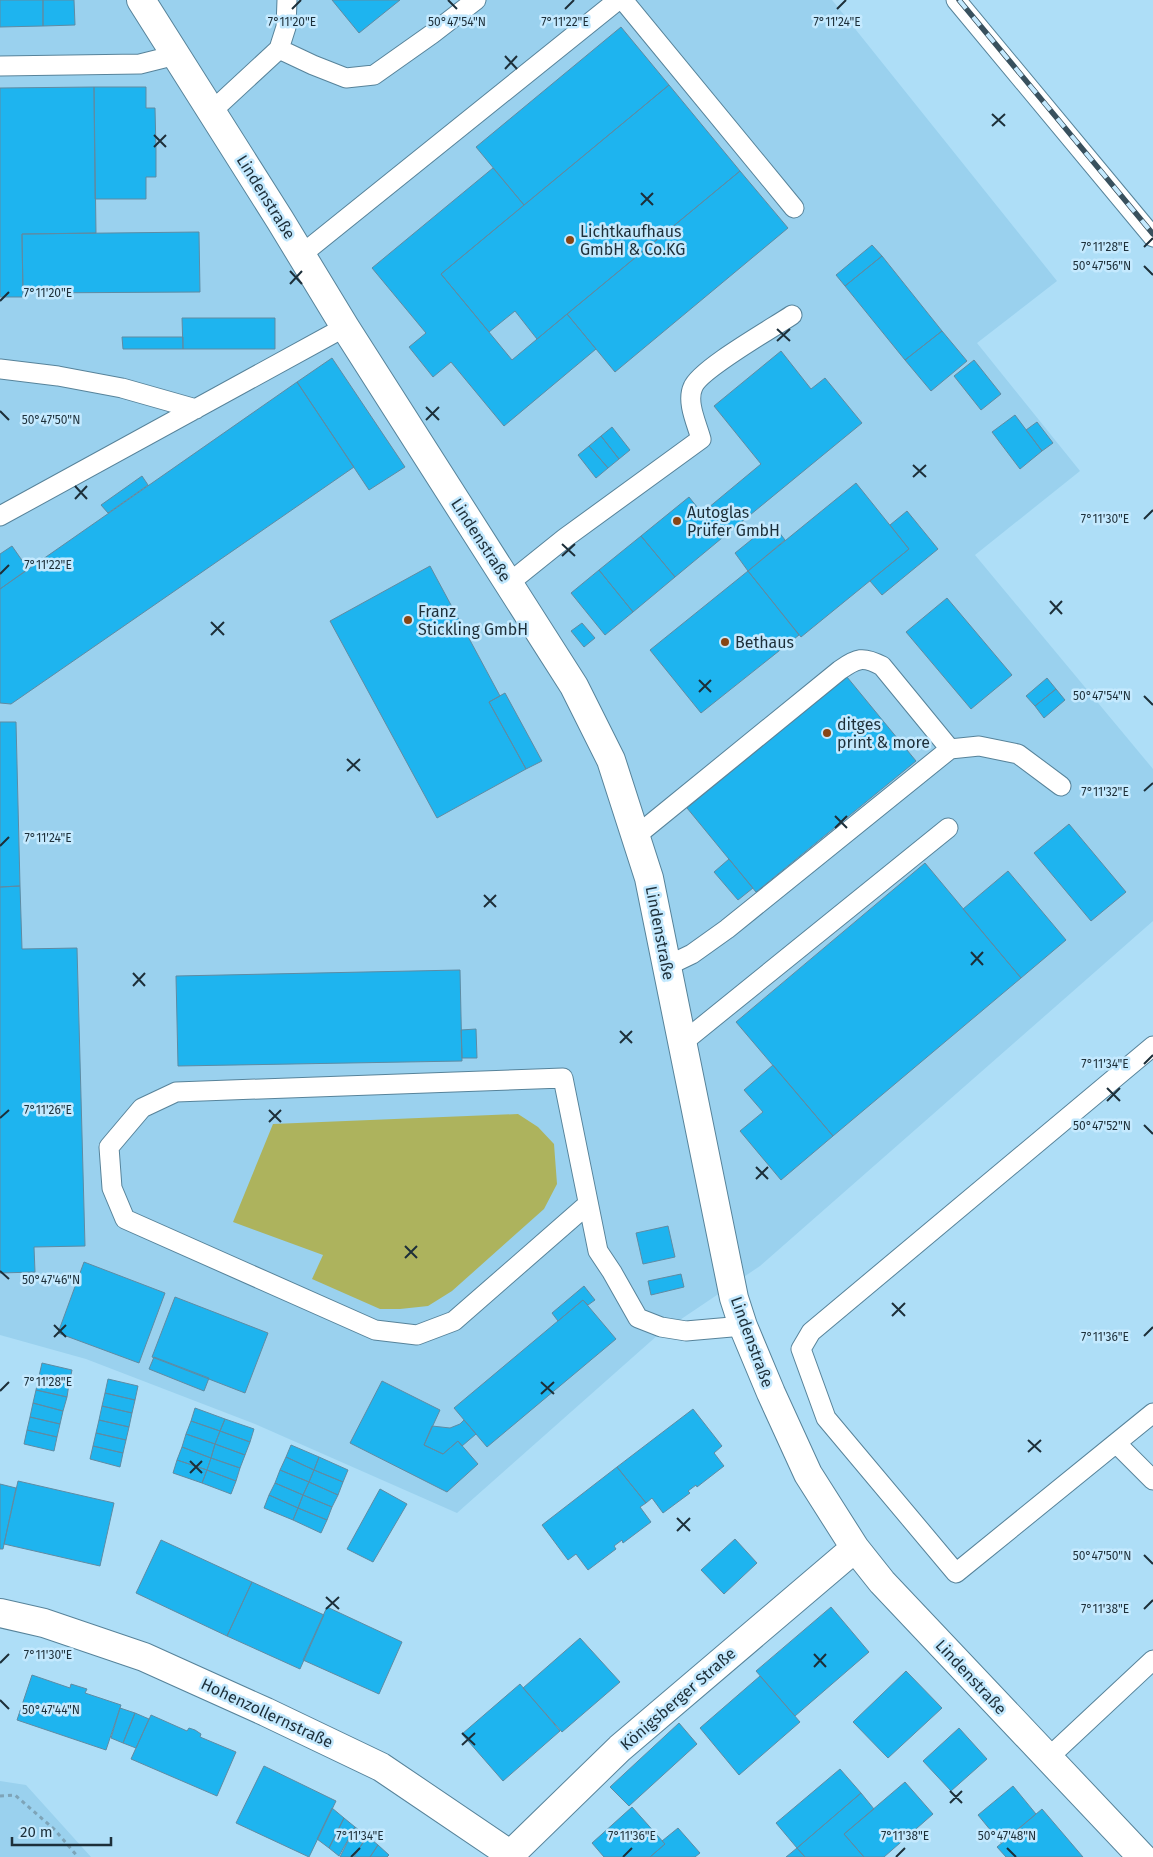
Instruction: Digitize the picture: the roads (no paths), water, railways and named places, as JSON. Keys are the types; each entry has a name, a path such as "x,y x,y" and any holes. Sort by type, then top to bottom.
{"street":[{"name":"Lindenstraße","path":"141,0 302,255 345,327 574,686 610,760 649,878 734,1298 743,1326 808,1474 855,1548 882,1582 1142,1857"},
{"name":"Königsberger Straße","path":"511,1856 620,1748 855,1548"},
{"name":"Hohenzollernstraße","path":"0,1613 44,1623 144,1657 266,1712 381,1767 511,1856"}],"lane":[{"path":"212,111 279,49 286,26 287,0"},
{"path":"279,49 346,78 374,75 476,0"},
{"path":"302,255 618,0"},
{"path":"623,0 794,208"},
{"path":"956,0 1153,237"},
{"path":"0,66 140,64 176,55"},
{"path":"509,583 565,538 701,439 690,402 693,386 708,370 792,315"},
{"path":"0,516 345,327"},
{"path":"0,369 58,376 113,386 196,409"},
{"path":"636,836 854,660 872,660 882,666 950,749"},
{"path":"666,966 692,954 727,929 950,749 979,746 1018,754 1061,786"},
{"path":"682,1043 948,828"},
{"path":"1153,1046 811,1332 801,1348 826,1418 956,1573 1153,1412"},
{"path":"588,1204 454,1321 416,1334 400,1333 375,1330 125,1219 112,1188 109,1147 142,1108 176,1092 563,1078 598,1251 638,1318 661,1328 686,1331 743,1326"},
{"path":"1116,1443 1153,1480"},
{"path":"1048,1758 1153,1660"}],"railway":[{"path":"959,0 1153,234"}],"place":[{"name":"Lichtkaufhaus GmbH & Co.KG","path":"570,240"},
{"name":"Autoglas Prüfer GmbH","path":"677,521"},
{"name":"Franz Stickling GmbH","path":"408,620"},
{"name":"Bethaus","path":"725,642"},
{"name":"ditges print & more","path":"827,733"}]}
